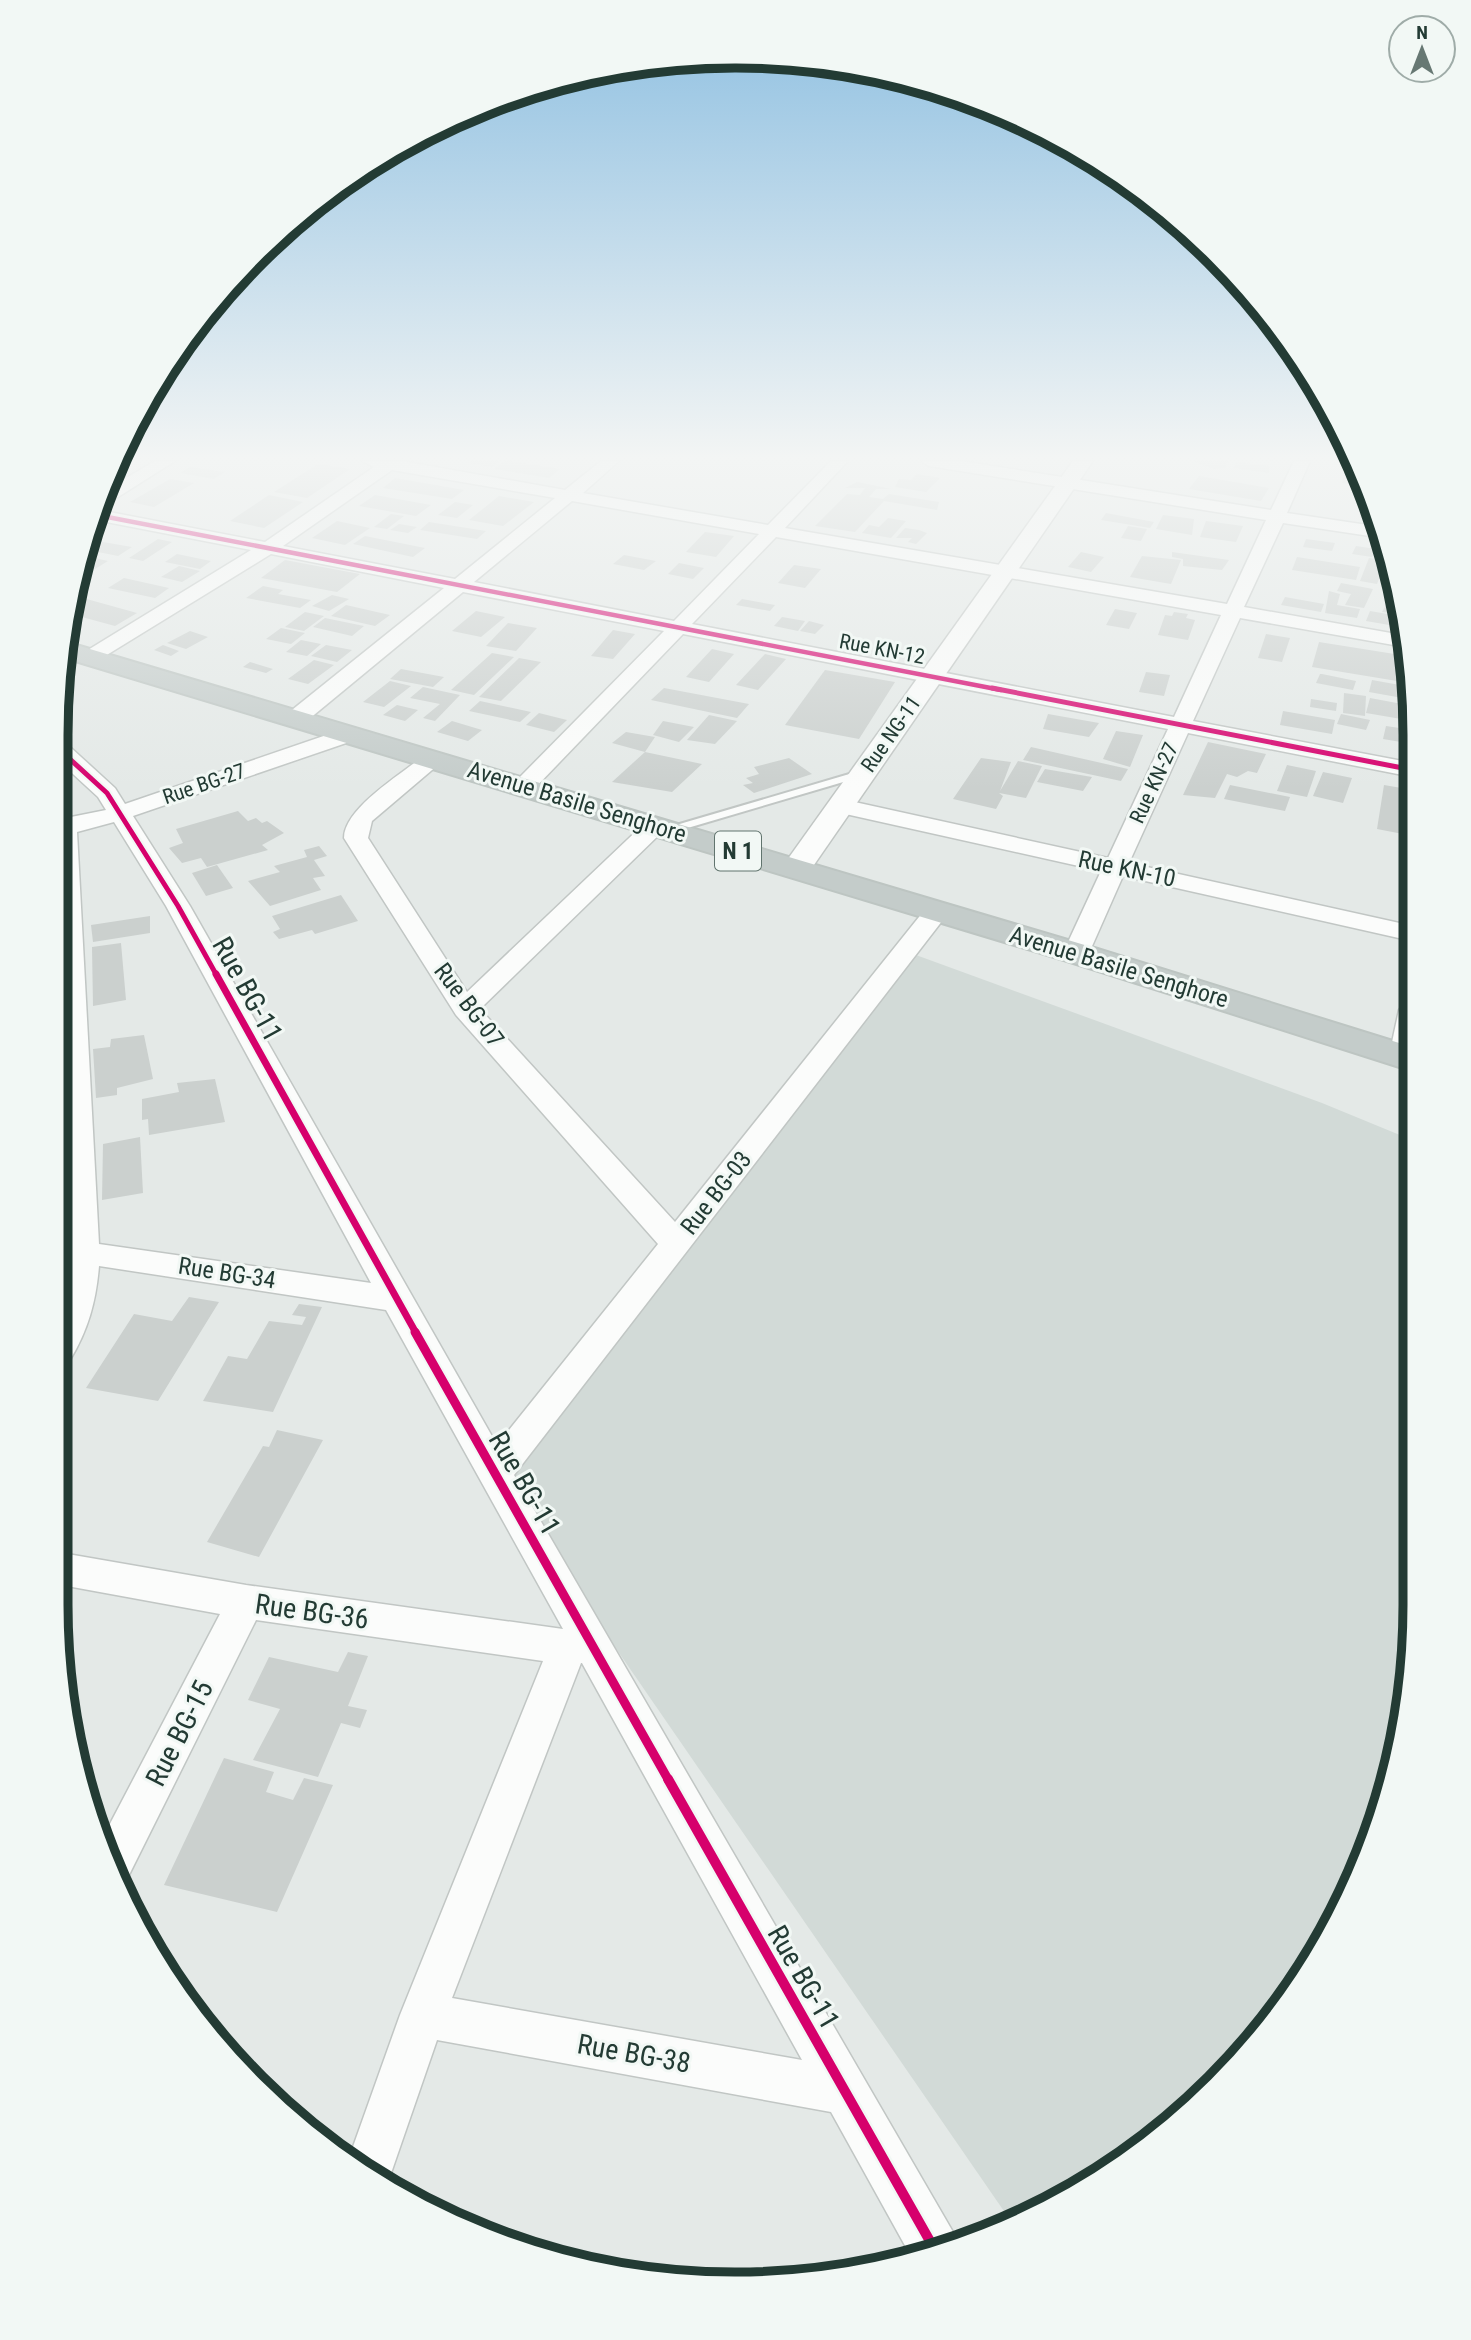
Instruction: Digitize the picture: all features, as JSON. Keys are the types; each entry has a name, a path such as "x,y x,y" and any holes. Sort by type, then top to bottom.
{"highway":[{"name":"Avenue Basile Senghore","path":"76,653 1076,953 1403,1057"}],"street":[{"path":"76,653 227,570"},
{"name":"Rue KN-12","path":"383,570 1403,768"},
{"path":"295,719 478,570"},
{"path":"524,786 734,570"},
{"path":"1000,570 1396,640"},
{"name":"Rue KN-27","path":"1076,953 1251,570"},
{"name":"Rue NG-11","path":"796,869 1005,571"},
{"name":"Rue BG-27","path":"68,826 121,813 347,734"},
{"name":"Rue BG-11","path":"68,757 107,793 178,906 495,1473 580,1645 845,2091 930,2242"},
{"name":"Rue BG-07","path":"434,759 362,817 356,828 356,838 466,1009 676,1244"},
{"name":"Rue KN-10","path":"841,806 1403,931"},
{"path":"466,1009 663,828"},
{"name":"Rue BG-03","path":"495,1473 936,912"},
{"path":"68,1109 71,1250 80,1305 68,1337"},
{"name":"Rue BG-34","path":"71,1250 396,1299"},
{"name":"Rue BG-36","path":"68,1570 246,1602 580,1645"},
{"name":"Rue BG-15","path":"117,1855 246,1602"},
{"path":"371,2163 423,2015 580,1645"},
{"name":"Rue BG-38","path":"423,2015 845,2091"}],"lane":[{"path":"663,828 864,773"}],"shaded area":[{"path":"905,951 1322,1103 1403,1136 1401,1648 1390,1735 1380,1777 1352,1860 1334,1900 1290,1975 1265,2011 1207,2076 1142,2134 1106,2159 1031,2203 1006,2214 495,1473"}],"building":[{"path":"172,570 200,571 182,582 161,577"},
{"path":"271,570 340,570 360,574 337,592 261,578"},
{"path":"672,570 702,570 693,579 668,574"},
{"path":"789,570 820,570 805,588 778,583"},
{"path":"1134,570 1177,570 1171,584 1130,577"},
{"path":"1293,570 1359,570 1356,580"},
{"path":"1364,570 1382,570 1377,584 1360,581"},
{"path":"124,578 169,588 155,598 108,588"},
{"path":"1341,583 1373,589 1364,608 1345,605 1351,594 1337,591"},
{"path":"263,586 283,590 278,594 311,600 300,608 246,598"},
{"path":"1329,591 1340,594 1337,605 1360,609 1357,618 1325,613"},
{"path":"332,595 349,599 329,611 312,606"},
{"path":"1285,597 1324,604 1321,612 1281,605"},
{"path":"83,598 137,613 115,626 79,616"},
{"path":"742,599 775,605 770,611 736,605"},
{"path":"1387,603 1390,603 1391,613 1382,612"},
{"path":"346,605 390,615 375,626 331,616"},
{"path":"1115,609 1137,613 1129,629 1106,625"},
{"path":"476,611 505,617 481,637 452,631"},
{"path":"1370,611 1392,615 1393,626 1366,621"},
{"path":"305,612 324,616 304,631 285,627"},
{"path":"1174,612 1188,614 1186,618 1195,620 1188,640 1158,635 1165,615 1172,616"},
{"path":"782,617 805,621 798,631 774,626"},
{"path":"325,618 364,626 352,636 313,627"},
{"path":"809,621 824,625 815,634 800,631"},
{"path":"508,623 537,628 516,651 486,646"},
{"path":"281,628 305,633 291,644 266,639"},
{"path":"613,630 635,634 613,659 591,656"},
{"path":"190,631 208,637 186,649 167,643"},
{"path":"1266,634 1290,638 1282,662 1258,658"},
{"path":"301,640 321,644 307,656 286,652"},
{"path":"1319,642 1398,655 1400,682 1312,667"},
{"path":"163,645 179,651 171,656 154,650"},
{"path":"326,645 352,650 337,662 311,656"},
{"path":"712,649 734,654 709,682 686,677"},
{"path":"492,653 514,657 474,695 451,690"},
{"path":"765,654 786,659 758,690 736,685"},
{"path":"519,658 541,662 501,701 479,697"},
{"path":"314,660 334,665 308,684 288,679"},
{"path":"250,662 273,669 266,673 243,667"},
{"path":"401,669 444,677 433,687 390,679"},
{"path":"825,670 895,682 859,739 785,725"},
{"path":"1146,672 1170,675 1164,696 1139,692"},
{"path":"1320,674 1356,681 1353,690 1316,683"},
{"path":"1372,680 1400,685 1401,698 1369,692"},
{"path":"390,681 411,686 384,707 363,702"},
{"path":"423,687 460,695 435,721 423,718 440,704 410,698"},
{"path":"664,688 749,704 737,718 651,700"},
{"path":"1344,693 1366,696 1365,716 1343,713"},
{"path":"1370,698 1402,704 1402,719 1366,713"},
{"path":"1311,699 1337,703 1336,711 1310,707"},
{"path":"480,701 531,712 520,722 469,711"},
{"path":"397,705 418,710 405,721 383,715"},
{"path":"1283,711 1335,720 1332,734 1280,725"},
{"path":"539,713 567,720 554,732 526,725"},
{"path":"1048,714 1099,723 1089,737 1043,729"},
{"path":"1341,714 1370,720 1366,730 1337,724"},
{"path":"709,715 737,721 715,744 687,740"},
{"path":"452,721 482,730 468,741 437,732"},
{"path":"663,721 694,727 679,742 653,735"},
{"path":"1386,726 1403,728 1403,742 1383,739"},
{"path":"1116,731 1143,735 1130,767 1103,759"},
{"path":"626,732 655,737 645,752 612,743"},
{"path":"1208,742 1266,754 1257,773 1248,771 1237,777 1227,774 1215,798 1183,795"},
{"path":"1031,747 1128,769 1121,781 1023,760"},
{"path":"645,752 702,764 672,792 612,782"},
{"path":"789,758 812,774 754,793 743,785 753,783 746,778 759,774 754,767"},
{"path":"981,758 1011,762 1000,791 1018,761 1042,766 1026,798 999,793 1003,796 996,809 953,799"},
{"path":"1287,765 1316,771 1307,797 1277,791"},
{"path":"1045,769 1092,777 1083,791 1037,782"},
{"path":"1323,772 1352,778 1343,803 1313,796"},
{"path":"1230,785 1290,797 1285,811 1224,799"},
{"path":"1384,785 1403,788 1403,834 1377,829"},
{"path":"238,811 248,821 256,818 262,823 267,821 284,833 262,845 268,850 207,867 201,858 182,863 169,848 183,843 176,829"},
{"path":"319,846 327,856 314,860 325,876 313,878 321,890 270,906 248,881 280,872 274,866 307,857 304,850"},
{"path":"217,865 233,888 206,896 192,873"},
{"path":"341,895 358,921 315,934 312,930 279,939 273,932 280,929 272,916"},
{"path":"150,916 150,933 93,942 91,925"},
{"path":"121,943 126,1000 93,1006 92,947"},
{"path":"144,1035 153,1079 117,1088 117,1095 96,1098 93,1049 110,1047 111,1039"},
{"path":"215,1079 225,1122 149,1135 148,1119 142,1120 142,1099 179,1092 177,1083"},
{"path":"140,1137 143,1193 102,1200 103,1144"},
{"path":"189,1297 219,1302 158,1401 86,1388 134,1314 172,1321"},
{"path":"299,1304 322,1307 273,1412 203,1401 228,1356 247,1359 269,1321 302,1325 306,1317 292,1315"},
{"path":"277,1430 323,1440 259,1557 207,1542 263,1446 269,1447"},
{"path":"348,1652 368,1656 348,1706 367,1710 360,1728 341,1723 318,1777 253,1760 280,1709 248,1700 269,1657 338,1672"},
{"path":"224,1758 274,1772 266,1792 293,1800 304,1778 333,1785 277,1912 164,1885"}],"cycle path":[{"path":"382,570 1403,768"},
{"path":"68,757 107,793 178,906 396,1299 930,2242"}]}
